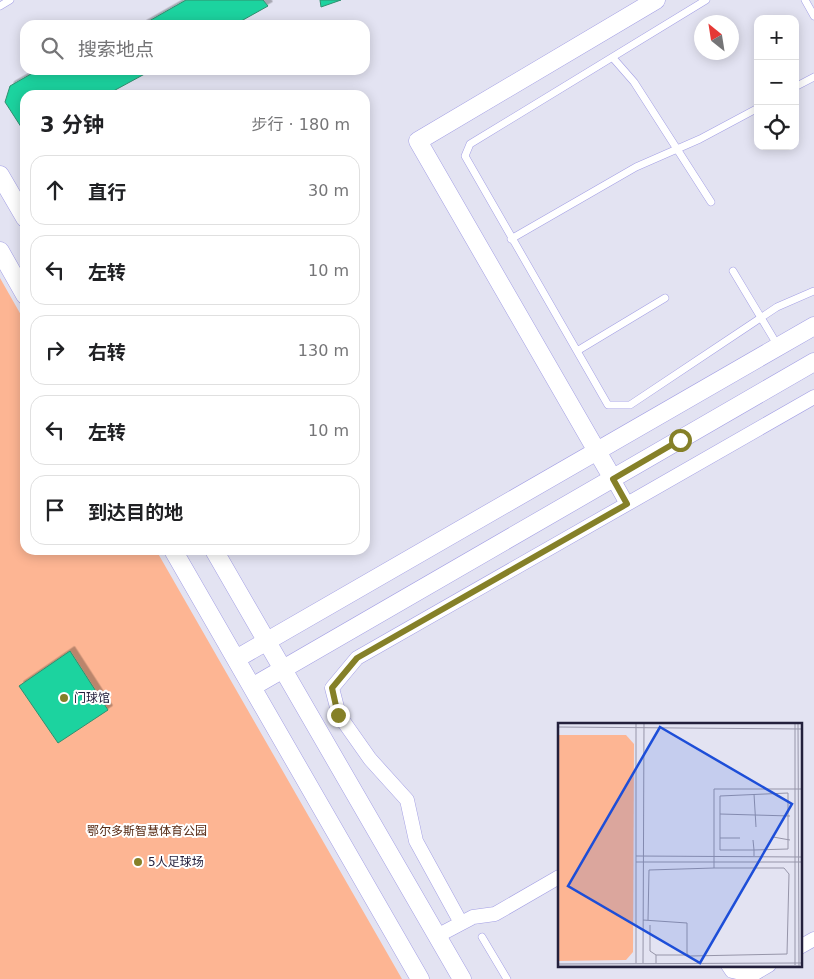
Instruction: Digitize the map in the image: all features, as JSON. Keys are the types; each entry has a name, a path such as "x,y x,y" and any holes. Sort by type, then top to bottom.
{"street":[{"path":"627,504 418,141 656,0"},
{"path":"0,175 20,209"},
{"path":"0,251 20,285"},
{"path":"236,659 814,326"},
{"path":"252,687 814,362"},
{"path":"461,923 416,841 407,800 370,759 338,715 332,688 357,658 814,397"},
{"path":"175,555 420,979"},
{"path":"217,555 462,979"},
{"path":"437,936 473,917 495,914 558,878"},
{"path":"802,946 814,939"},
{"path":"733,972 752,975 767,966"}],"lane":[{"path":"0,6 10,0"},
{"path":"706,0 470,144 464,156 511,240 608,404 630,405 777,307 814,291"},
{"path":"805,0 814,16"},
{"path":"613,58 634,82 711,202"},
{"path":"799,85 814,77"},
{"path":"511,240 636,167 754,110"},
{"path":"733,271 779,346"},
{"path":"577,352 665,298"},
{"path":"482,937 507,979"}],"green space":[{"name":"鄂尔多斯智慧体育公园","path":"0,278 20,313 20,555 159,555 402,979 0,979"}],"building":[{"path":"186,0 263,0 268,6 243,20 151,20"},
{"path":"320,0 341,0 321,7"},
{"path":"29,75 143,75 115,90 20,90 20,125 5,102 10,86"},
{"name":"门球馆","path":"70,651 108,710 58,743 19,686"}],"place":[{"name":"门球馆","path":"64,698"},
{"name":"5人足球场","path":"138,862"}],"route":[{"path":"338,715 332,688 357,658 627,504 613,479 680,440"}]}
